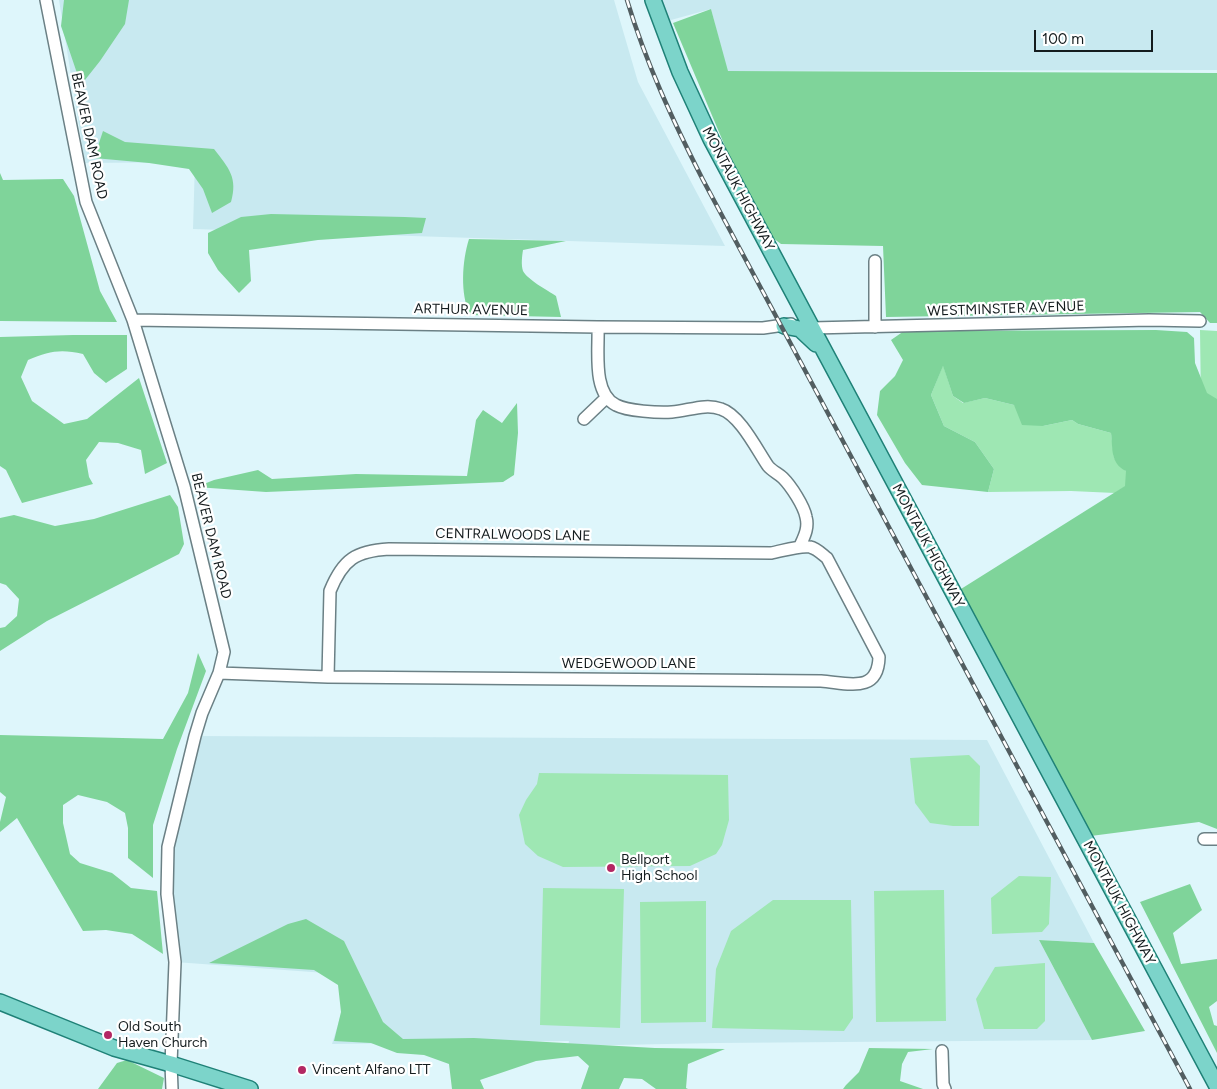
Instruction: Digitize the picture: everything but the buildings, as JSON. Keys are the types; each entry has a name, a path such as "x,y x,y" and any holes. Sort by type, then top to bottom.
{"main road":[{"name":"MONTAUK HIGHWAY","path":"653,0 699,116 1217,1086"},
{"path":"784,326 789,321 792,311 789,285"},
{"path":"784,326 803,331 828,356"},
{"path":"0,1002 114,1048 250,1089"}],"street":[{"name":"BEAVER DAM ROAD","path":"46,0 86,202 133,320 184,486 224,652 219,673 202,713 195,736 168,847 167,894 175,962 171,1064 172,1089"},
{"path":"875,261 875,327"},
{"name":"ARTHUR AVENUE","path":"133,320 764,328 810,323"},
{"name":"WESTMINSTER AVENUE","path":"810,323 875,327 1149,320 1200,321"},
{"path":"598,327 598,374 602,390 608,397 616,405 640,411 671,412 708,406 722,409 735,418 769,468 782,477 791,488 806,515 807,524 800,546"},
{"path":"584,419 608,397"},
{"name":"WEDGEWOOD LANE","path":"219,673 328,677 869,682 875,676 879,657 827,558 812,547 800,546"},
{"name":"CENTRALWOODS LANE","path":"328,677 330,591 335,578 344,567 354,557 368,550 771,553 786,551 800,546"},
{"path":"1204,839 1217,839"},
{"path":"942,1051 943,1084 945,1089"}],"shaded area":[{"path":"59,0 614,0 638,82 725,246 193,229 195,162 85,163"},
{"path":"653,0 1217,0 1217,70 727,71 711,9 660,23"},
{"name":"Bellport High School","path":"195,736 987,740 1094,943 1039,940 1092,1040 568,1046 569,1041 332,1044 353,975 175,962 169,842"}],"green space":[{"path":"64,0 129,0 125,24 81,85 61,26"},
{"path":"711,9 728,71 1217,73 1217,323 1210,323 1200,312 886,317 883,246 781,244 773,238 727,151 673,23"},
{"path":"103,131 125,142 214,149 228,168 233,180 231,202 212,213 203,189 189,169 94,158"},
{"path":"0,173 3,180 63,179 74,196 100,291 117,322 0,321"},
{"path":"271,214 426,218 422,233 318,240 249,250 251,281 239,293 218,270 208,253 208,233 241,217"},
{"path":"469,239 566,241 523,250 522,258 522,269 525,274 556,296 561,317 470,315 463,288 465,257"},
{"path":"1156,330 1187,332 1194,338 1195,363 1207,393 1217,399 1217,829 1199,822 1083,837 953,594 1125,486 1126,471 1115,460 1112,450 1111,433 1078,424 1072,420 1043,426 1022,425 1014,405 985,398 964,403 953,396 943,366 931,395 944,426 975,442 994,469 988,492 922,485 905,463 877,415 880,391 895,376 903,360 891,340 904,331"},
{"path":"1200,330 1217,331 1217,403 1201,402"},
{"path":"127,335 127,369 106,383 94,373 83,354 61,351 42,355 28,360 21,377 32,401 64,424 87,419 139,378 167,463 145,474 141,450 118,443 99,442 86,460 89,477 93,484 22,503 6,470 0,466 0,337"},
{"path":"943,365 953,396 963,403 985,398 1014,405 1043,426 1072,420 1078,424 1111,433 1114,458 1126,471 1126,486 1115,493 1071,491 988,492 994,469 975,442 944,426 931,395"},
{"path":"517,403 518,433 514,475 503,482 266,492 196,487 214,480 258,470 272,479 356,474 467,476 476,420 483,410 502,423"},
{"path":"170,495 178,507 184,544 179,554 47,621 0,651 0,628 5,627 17,616 19,599 6,585 0,583 0,518 14,515 55,526 94,519"},
{"path":"198,653 206,671 177,749 153,825 153,878 128,858 128,828 125,813 107,802 78,795 63,805 63,823 70,854 80,863 112,873 131,888 157,891 163,954 132,934 106,930 83,931 17,818 0,832 0,822 6,797 0,792 0,735 163,739 188,693"},
{"path":"969,755 980,766 979,826 953,826 930,823 915,803 910,758"},
{"path":"539,773 728,775 729,820 722,845 716,854 690,866 563,867 538,856 525,844 519,815 537,784"},
{"path":"1019,876 1051,877 1049,924 1042,932 992,934 991,898"},
{"path":"1190,884 1202,910 1173,933 1181,964 1217,959 1217,1001 1209,1007 1214,1025 1217,1026 1217,1053 1140,902"},
{"path":"543,888 624,889 620,1028 540,1025"},
{"path":"944,890 946,1021 876,1022 874,891"},
{"path":"773,900 851,900 853,1018 844,1031 712,1028 716,969 731,931"},
{"path":"706,901 706,1022 641,1023 640,902"},
{"path":"306,919 344,941 383,1022 403,1039 474,1038 655,1048 725,1049 688,1064 686,1088 688,1089 656,1089 642,1079 624,1078 619,1089 581,1089 589,1066 578,1056 536,1061 480,1080 484,1089 452,1089 449,1064 424,1055 397,1053 371,1043 334,1041 341,1012 338,985 314,970 209,963 288,924"},
{"path":"1039,940 1094,943 1145,1031 1092,1040"},
{"path":"1045,963 1045,1021 1037,1029 984,1029 976,999 995,967"},
{"path":"869,1048 933,1049 908,1052 902,1064 900,1081 923,1089 843,1089 859,1072"},
{"path":"127,1060 164,1078 162,1089 98,1089 117,1063"}],"railway":[{"path":"627,0 661,91 703,180 1190,1089"}],"place":[{"name":"Bellport High School","path":"611,868"},
{"name":"Old South Haven Church","path":"108,1035"},
{"name":"Vincent Alfano LTT","path":"302,1070"}]}
